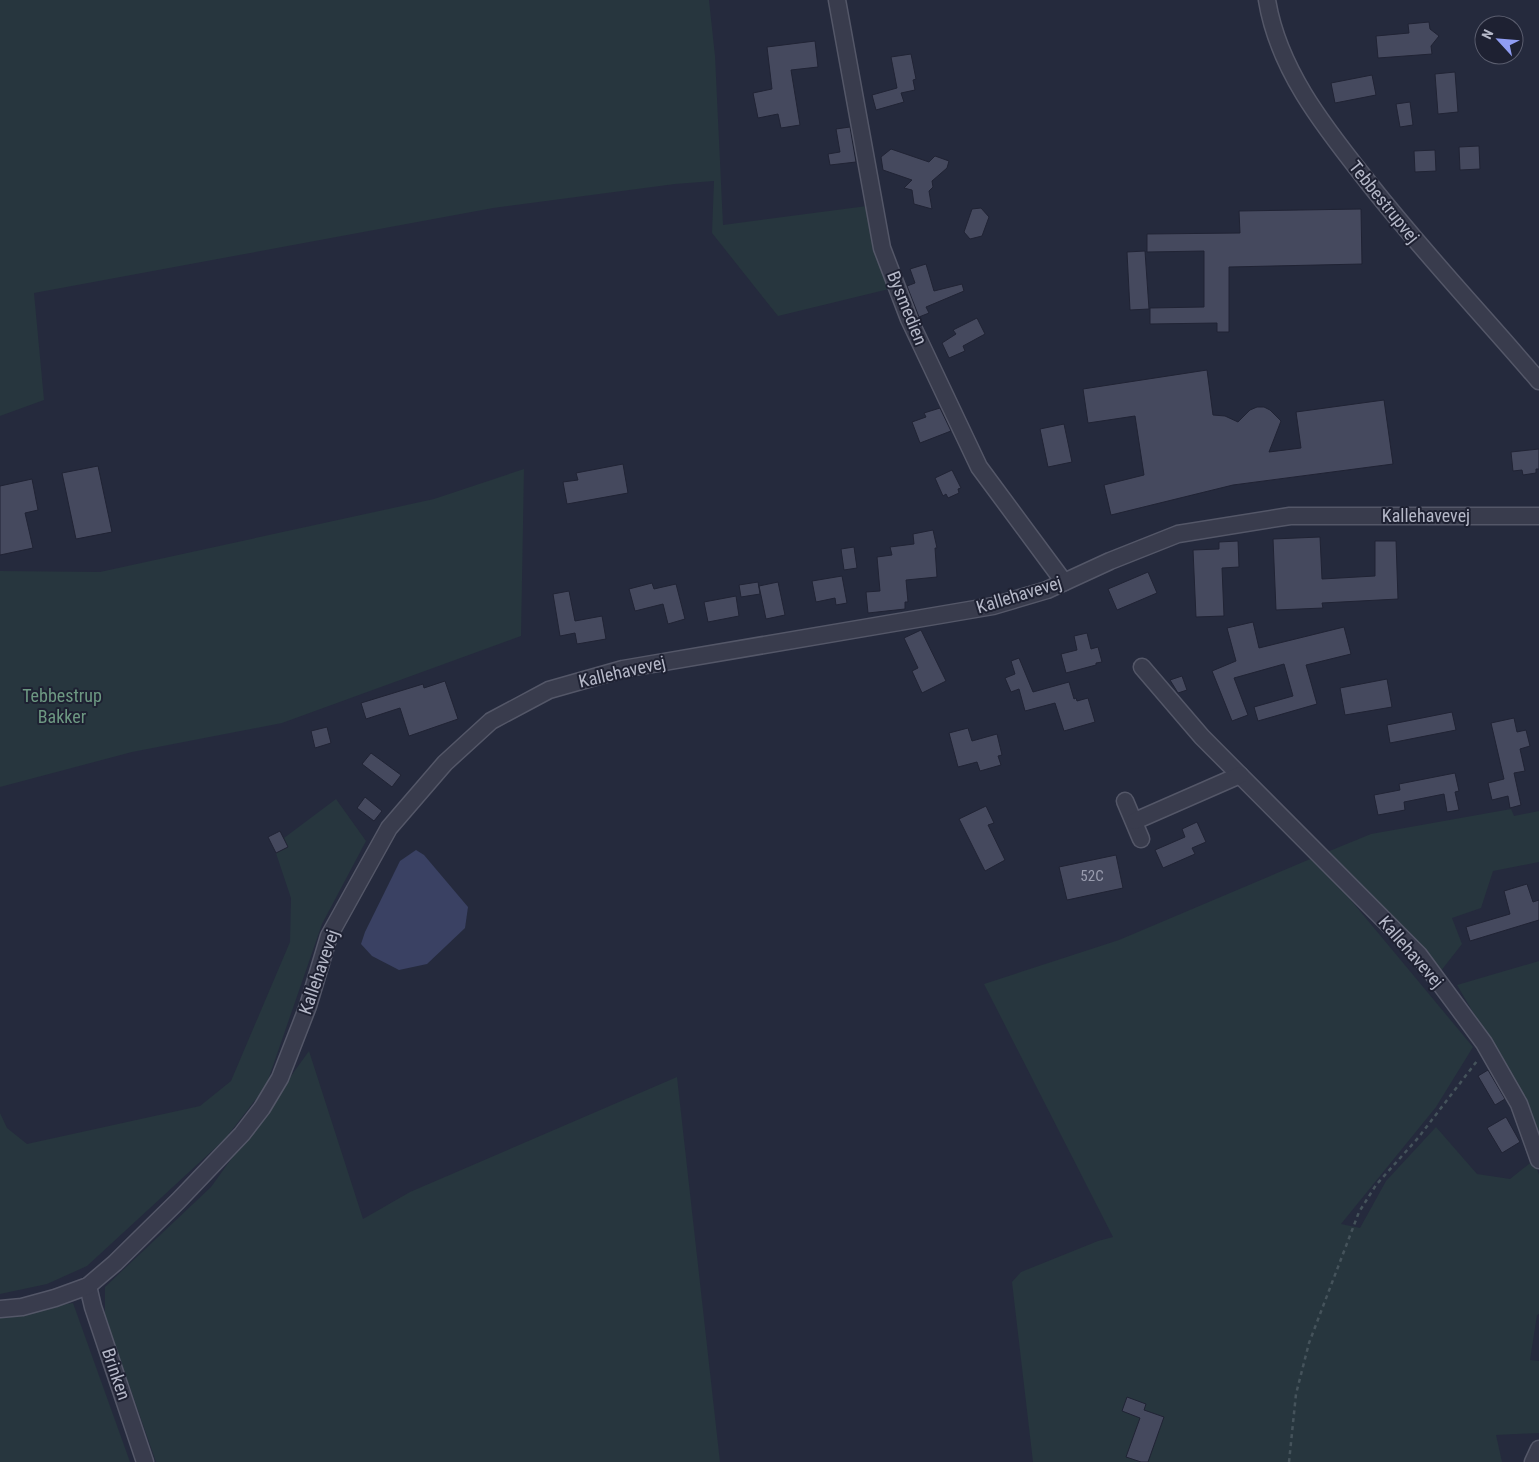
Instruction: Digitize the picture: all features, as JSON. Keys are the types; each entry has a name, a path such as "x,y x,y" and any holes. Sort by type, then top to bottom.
{"street":[{"name":"Bysmedien","path":"837,0 882,248 909,320 979,467 1064,582"},
{"name":"Tebbestrupvej","path":"1266,0 1270,23 1295,82 1336,141 1403,228 1539,381"},
{"name":"Kallehavevej","path":"0,1309 22,1307 88,1286 178,1201 242,1134 262,1108 280,1078 308,1006 329,936 389,828 445,763 491,720 549,690 622,670 993,606 1047,590 1178,534 1290,516 1539,516"},
{"name":"Kallehavevej","path":"1142,667 1202,738 1419,955 1484,1043 1519,1104 1539,1160"},
{"path":"1134,821 1240,775"},
{"path":"1125,801 1142,839"},
{"name":"Brinken","path":"88,1286 93,1307 145,1462"},
{"path":"1533,1462 1539,1449"}],"path":[{"path":"1289,1462 1296,1394 1309,1343 1359,1212 1376,1185 1418,1138 1477,1062 1484,1043"}],"green space":[{"path":"0,0 709,0 715,56 723,225 867,206 889,289 778,316 712,233 714,181 675,184 493,208 34,293 44,400 0,416"},
{"name":"Tebbestrup Bakker","path":"524,469 521,636 282,723 132,752 0,787 0,571 100,572 434,499"},
{"path":"336,799 366,841 322,924 266,1086 225,1139 87,1266 47,1284 0,1294 0,1113 7,1128 27,1144 200,1106 231,1081 290,942 291,898 276,853 288,847 284,838"},
{"path":"1511,809 1514,816 1539,811 1539,862 1493,871 1481,908 1452,918 1462,944 1440,972 1327,852 1371,834"},
{"path":"1315,857 1473,1047 1436,1107 1341,1224 1360,1228 1386,1181 1436,1127 1477,1174 1510,1179 1534,1160 1539,1175 1539,1314 1537,1315 1530,1360 1539,1361 1539,1433 1496,1435 1502,1462 1033,1462 1012,1282 1021,1272 1098,1241 1113,1237 984,984 1119,940"},
{"path":"1539,961 1539,1142 1522,1096 1457,985"},
{"path":"309,1051 363,1219 410,1192 677,1077 720,1462 156,1462 105,1316 105,1287 211,1187"},
{"path":"73,1303 130,1462 0,1462 0,1315"}],"water":[{"path":"416,850 424,855 468,907 465,928 427,964 399,970 372,956 361,944 400,861"}],"building":[{"path":"1429,22 1430,29 1439,36 1431,46 1432,54 1378,58 1376,36 1409,33 1408,24"},
{"path":"815,41 818,67 791,70 800,125 781,128 778,114 758,118 753,93 772,89 767,47"},
{"path":"911,54 916,79 913,80 915,90 901,93 904,102 876,110 872,95 897,88 891,57"},
{"path":"1455,72 1458,112 1438,114 1435,74"},
{"path":"1372,75 1376,95 1335,103 1331,83"},
{"path":"1410,102 1413,125 1400,127 1396,104"},
{"path":"850,127 856,162 830,165 828,154 840,152 836,129"},
{"path":"1479,146 1480,169 1460,170 1459,147"},
{"path":"891,149 929,162 935,156 949,161 947,168 932,181 933,187 929,191 932,209 914,204 912,190 904,188 912,180 883,170 881,157"},
{"path":"1435,150 1436,171 1415,172 1414,151"},
{"path":"981,208 989,217 982,236 970,239 964,232 972,209"},
{"path":"1361,209 1362,264 1229,267 1229,332 1217,332 1217,323 1150,324 1150,308 1204,307 1204,251 1147,252 1147,234 1240,233 1239,211"},
{"path":"1145,251 1149,309 1130,310 1127,252"},
{"path":"926,264 934,291 962,284 964,291 926,307 929,313 919,317 907,286 915,283 910,269"},
{"path":"977,318 985,334 963,346 965,351 949,358 942,343 956,334 953,330"},
{"path":"1207,370 1213,415 1225,416 1238,422 1250,410 1264,407 1281,421 1269,452 1301,448 1296,412 1384,400 1393,464 1233,485 1111,515 1104,485 1144,475 1135,416 1088,423 1083,389"},
{"path":"940,408 951,431 920,443 912,422 926,417 924,413"},
{"path":"1064,424 1072,462 1048,467 1040,429"},
{"path":"1539,449 1539,469 1536,469 1536,473 1523,475 1522,470 1513,471 1511,452"},
{"path":"623,464 628,493 567,504 563,482 578,480 576,473"},
{"path":"98,466 112,532 76,539 62,473"},
{"path":"952,470 961,488 958,489 959,493 948,498 946,494 943,496 935,478"},
{"path":"32,479 38,510 25,513 33,548 0,555 0,486"},
{"path":"933,530 937,548 935,548 937,577 906,580 908,602 905,602 905,609 868,613 866,592 880,591 877,557 892,555 890,547 914,544 913,534"},
{"path":"1320,537 1322,579 1375,576 1375,541 1396,541 1398,599 1322,603 1323,608 1276,610 1273,539"},
{"path":"1238,541 1239,567 1222,568 1224,616 1196,617 1193,550 1219,549 1219,542"},
{"path":"854,547 857,568 844,570 841,549"},
{"path":"1148,572 1157,593 1117,610 1108,589"},
{"path":"842,576 847,603 836,605 835,598 816,602 812,581"},
{"path":"758,582 760,594 741,597 739,585"},
{"path":"778,582 785,615 766,619 759,586"},
{"path":"652,583 654,589 676,584 685,619 668,624 663,604 635,611 629,589"},
{"path":"569,591 575,621 602,616 606,639 577,644 575,633 560,636 553,594"},
{"path":"736,596 739,616 708,622 704,602"},
{"path":"1253,622 1259,648 1344,627 1351,654 1306,665 1317,704 1258,721 1254,707 1293,696 1284,664 1234,678 1248,715 1232,721 1212,671 1236,661 1227,628"},
{"path":"921,630 946,681 922,693 912,671 918,668 904,638"},
{"path":"1087,633 1091,649 1098,647 1102,662 1066,673 1061,654 1077,650 1074,636"},
{"path":"1019,658 1033,692 1069,682 1074,699 1076,698 1077,701 1088,698 1095,722 1064,731 1055,703 1025,711 1019,689 1011,692 1005,678 1015,674 1011,661"},
{"path":"1182,676 1187,690 1178,693 1170,680"},
{"path":"1387,679 1392,707 1345,715 1340,688"},
{"path":"445,681 458,719 409,736 400,708 366,719 361,703 423,684 424,688"},
{"path":"1452,712 1456,730 1390,743 1387,725"},
{"path":"1514,718 1517,732 1526,730 1530,746 1520,749 1525,771 1514,773 1521,805 1510,808 1508,796 1492,800 1488,783 1504,779 1491,723"},
{"path":"327,727 331,743 315,748 311,731"},
{"path":"968,728 972,741 997,734 1002,755 998,756 1001,765 980,771 977,762 958,767 949,733"},
{"path":"371,753 401,775 392,787 362,764"},
{"path":"1455,773 1459,791 1455,792 1459,810 1447,812 1444,794 1404,802 1405,810 1378,815 1374,795 1400,790 1399,784"},
{"path":"365,797 382,811 374,821 357,808"},
{"path":"986,806 994,823 988,825 1005,860 985,871 959,819"},
{"path":"1197,822 1206,842 1192,848 1195,854 1163,868 1155,850 1185,837 1182,829"},
{"path":"280,831 288,847 276,853 268,837"},
{"path":"1116,855 1123,888 1067,900 1059,867"},
{"path":"1527,884 1533,902 1539,900 1539,920 1470,941 1466,927 1510,914 1504,891"},
{"path":"1488,1070 1505,1099 1495,1105 1478,1076"},
{"path":"1506,1117 1520,1142 1502,1153 1487,1128"},
{"path":"1127,1397 1146,1404 1144,1410 1164,1417 1148,1462 1141,1462 1126,1457 1140,1418 1122,1411"}]}
